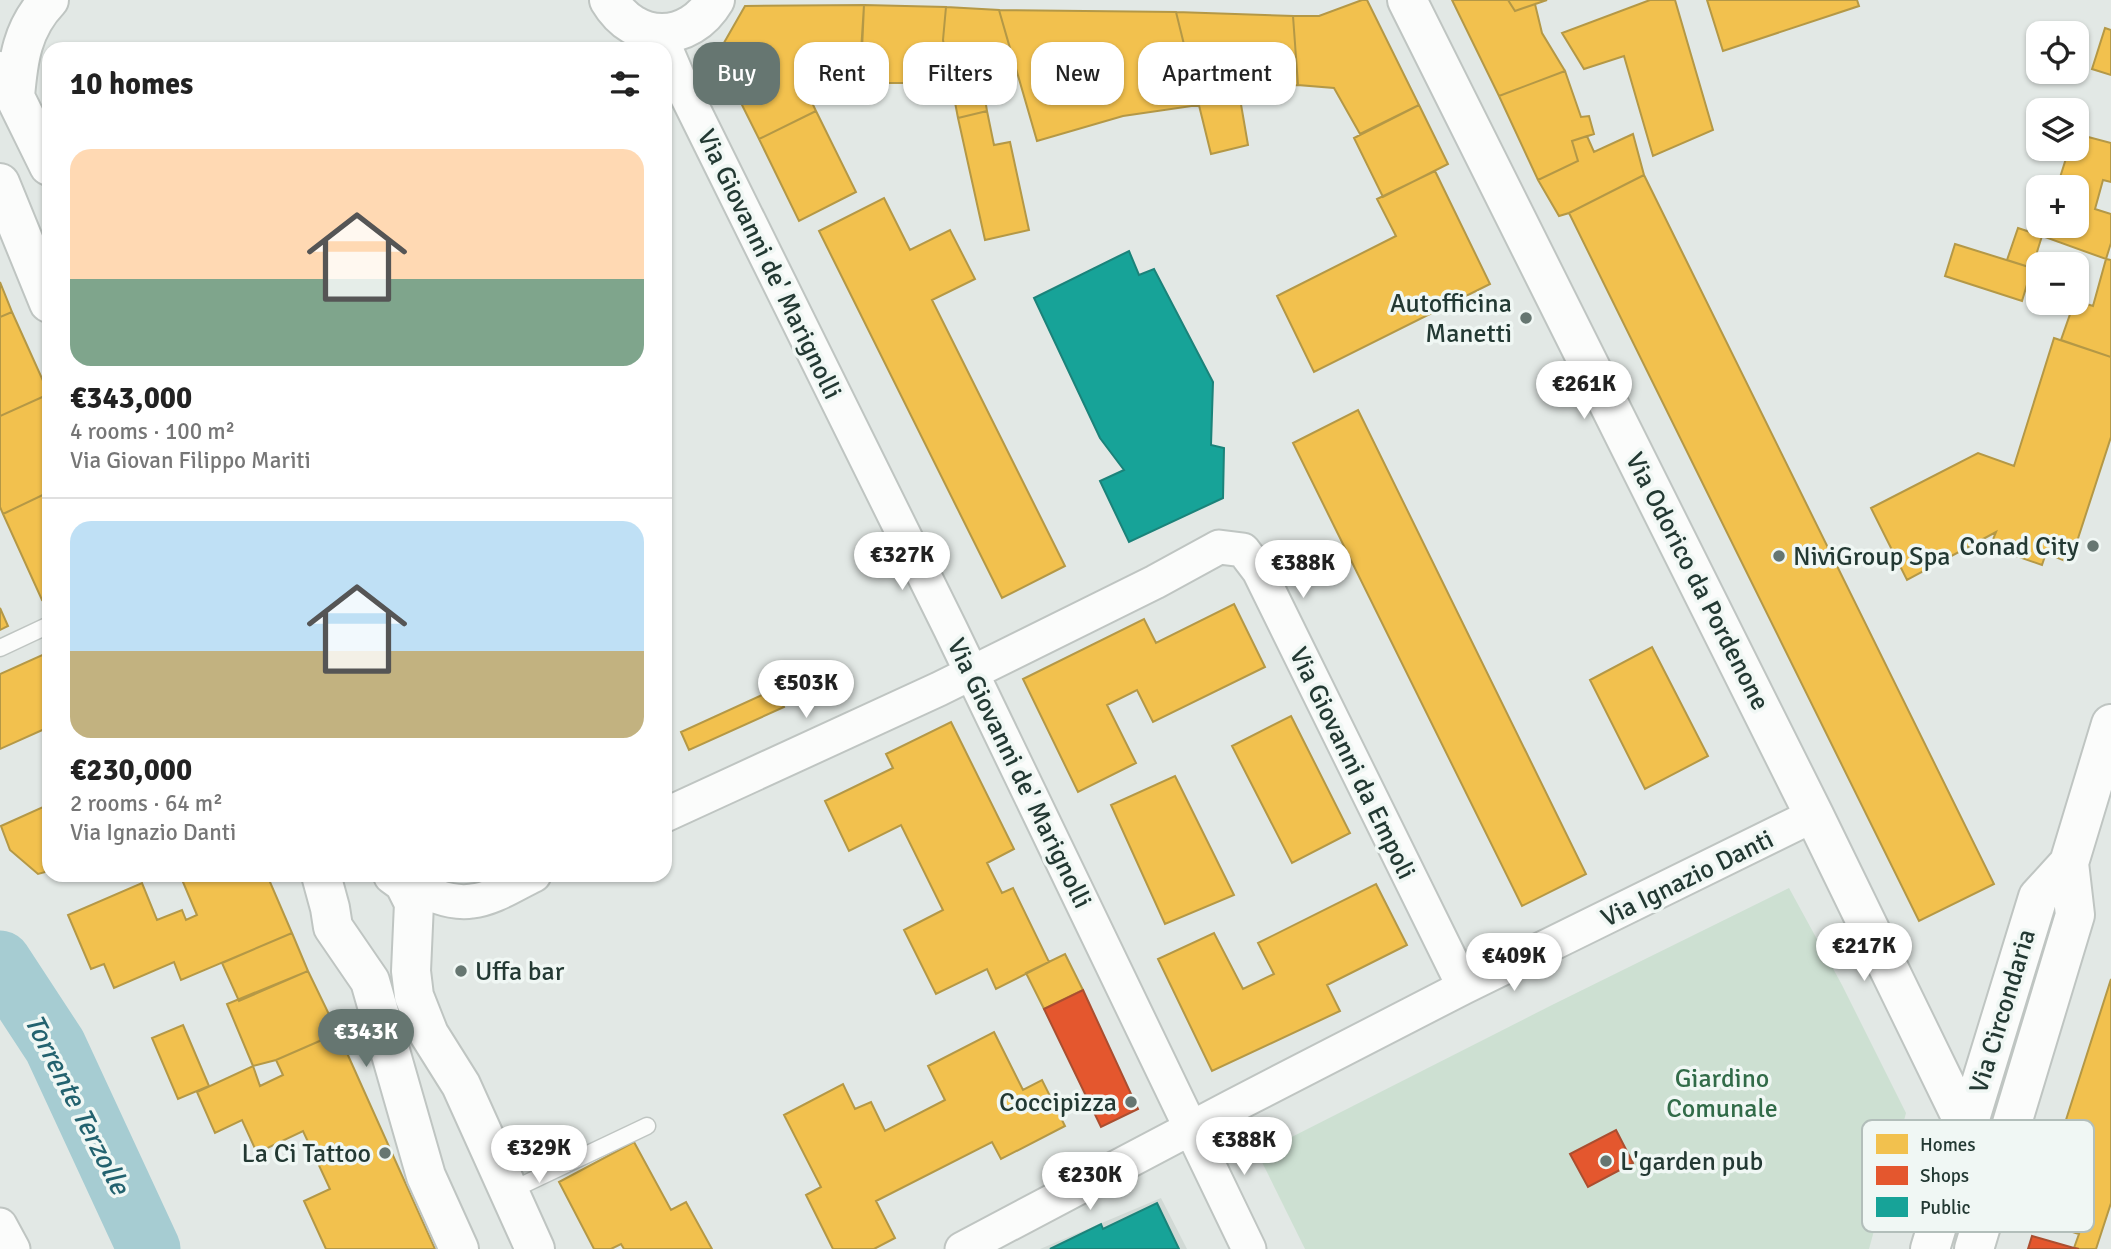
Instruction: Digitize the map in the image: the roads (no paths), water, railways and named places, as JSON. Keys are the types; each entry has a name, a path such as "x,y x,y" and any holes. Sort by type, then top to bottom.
{"street":[{"path":"42,152 8,84 30,26 49,0"},
{"name":"Via Odorico da Pordenone","path":"1407,0 1814,815 1963,1120"},
{"path":"607,1 622,18 640,29 659,33 680,31 692,25 718,3"},
{"name":"Via Giovanni de' Marignolli","path":"659,33 663,42"},
{"name":"Via Giovanni de' Marignolli","path":"672,63 1249,1249"},
{"path":"0,183 42,286"},
{"name":"Via Giovanni da Empoli","path":"672,812 970,673 1155,582 1219,547 1243,550 1259,571 1464,987"},
{"name":"Via Circondaria","path":"2012,1120 2075,915 2069,863 2111,724"},
{"name":"Via Ignazio Danti","path":"962,1249 1464,987 1814,815"},
{"name":"Via Circondaria","path":"1968,1120 2038,897 2069,863"},
{"path":"343,882 337,890 326,891 333,927 370,981 426,1176 459,1249"},
{"path":"343,943 361,953 378,955 396,948 409,936 415,916 414,902 409,889 401,882"},
{"path":"408,882 452,901 471,902 519,882"},
{"path":"412,929 411,971 414,996 429,1034 461,1085 535,1249"},
{"name":"Via Circondaria","path":"1930,1249 1935,1232"},
{"name":"Via Circondaria","path":"1973,1249 1978,1232"}],"lane":[{"path":"0,648 42,628"},
{"path":"510,1191 646,1126"}],"waterway":[{"name":"Torrente Terzolle","path":"0,962 55,1046 149,1249"}],"place":[{"name":"Autofficina Manetti","path":"1526,318"},
{"name":"Conad City","path":"2093,546"},
{"name":"NiviGroup Spa","path":"1779,556"},
{"name":"Uffa bar","path":"461,971"},
{"name":"Coccipizza","path":"1131,1102"},
{"name":"La Ci Tattoo","path":"385,1153"},
{"name":"L'garden pub","path":"1606,1161"}],"park label":[{"name":"Giardino Comunale","path":"1722,1093"}]}
